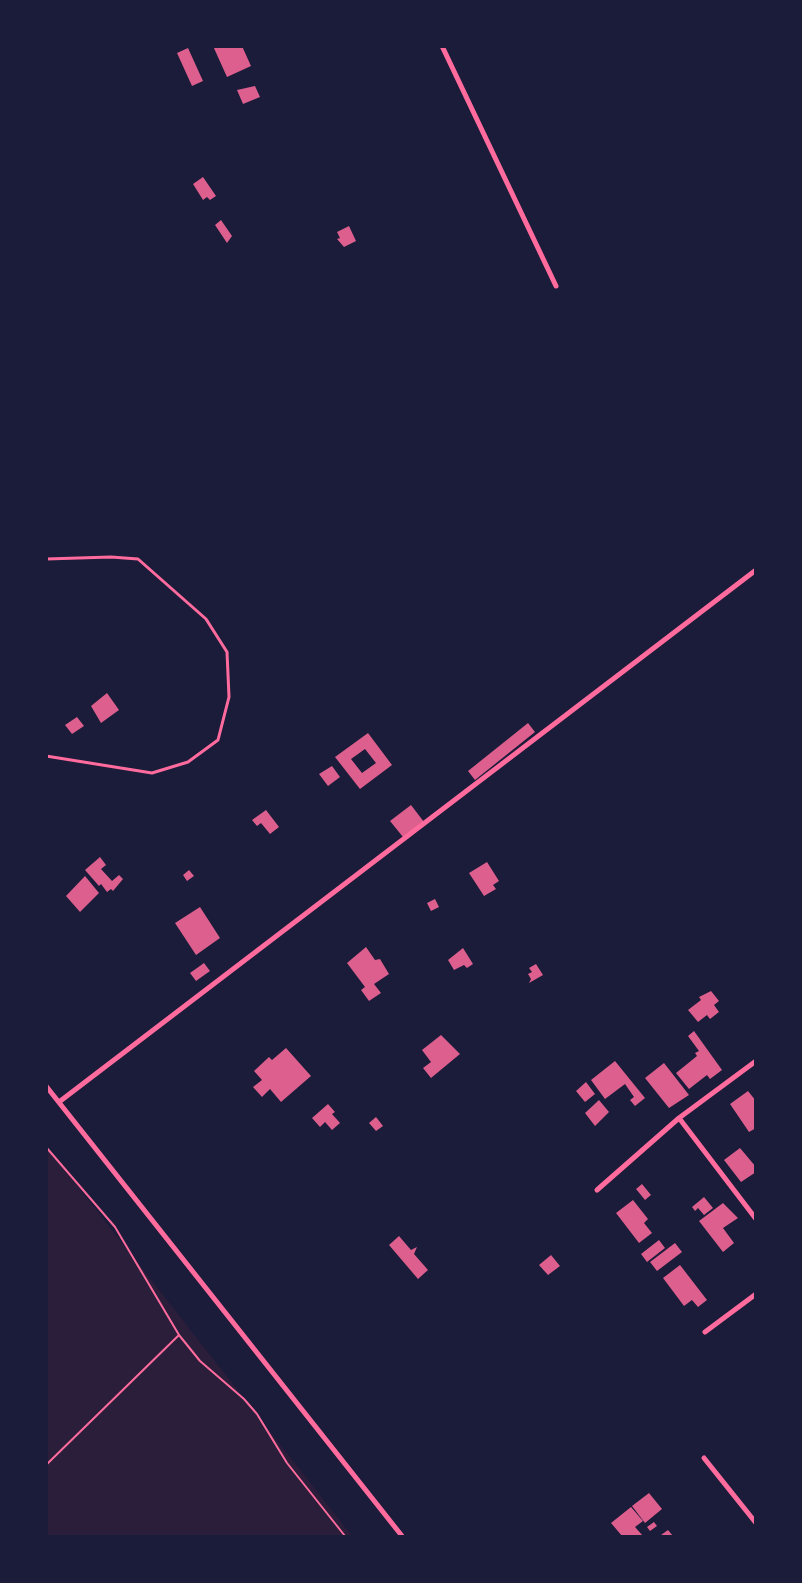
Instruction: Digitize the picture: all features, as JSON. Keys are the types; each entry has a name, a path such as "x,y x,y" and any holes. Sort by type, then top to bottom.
{"street":[{"path":"442,46 556,286"},
{"path":"59,1102 756,570"},
{"path":"597,1190 679,1118 756,1061"},
{"path":"46,1086 402,1536"},
{"path":"679,1118 756,1219"},
{"path":"705,1332 756,1294"},
{"path":"704,1458 756,1523"}],"lane":[{"path":"46,559 111,557 138,559 206,619 227,652 229,697 218,740 188,762 179,765 152,773 46,756"}],"path":[{"path":"46,1147 115,1227 179,1335 200,1361 244,1399 257,1414 287,1463 345,1536"},
{"path":"46,1465 179,1335"}],"shaded area":[{"path":"47,1147 352,1536 47,1536"}],"building":[{"path":"213,46 242,46 251,66 227,77"},
{"path":"188,48 203,81 192,86 177,53"},
{"path":"255,86 260,97 243,104 237,90"},
{"path":"203,177 216,196 210,200 207,197 203,200 193,184"},
{"path":"221,220 232,236 227,243 215,225"},
{"path":"349,226 356,241 344,247 337,239 340,238 337,232"},
{"path":"107,693 119,710 101,723 91,706"},
{"path":"77,717 84,726 72,734 65,725"},
{"path":"528,723 535,732 475,780 468,771"},
{"path":"368,733 392,765 360,789 335,757","holes":["365,749 376,763 362,773 351,759"]},
{"path":"332,766 340,777 328,786 319,774"},
{"path":"411,805 424,822 403,837 390,821"},
{"path":"266,810 279,827 270,834 261,823 257,826 252,820"},
{"path":"100,857 106,865 101,869 112,881 119,875 123,879 113,891 111,889 107,892 101,884 99,886 85,870"},
{"path":"487,862 499,881 493,885 496,889 484,896 469,873"},
{"path":"189,870 194,876 187,881 183,875"},
{"path":"85,876 99,893 80,912 66,896"},
{"path":"435,899 439,907 431,911 427,903"},
{"path":"200,907 220,938 196,955 175,923"},
{"path":"366,947 375,960 380,959 389,974 374,984 381,993 369,1001 361,990 365,987 347,963"},
{"path":"463,948 473,964 467,968 464,965 454,970 448,960"},
{"path":"204,963 210,971 196,981 190,973"},
{"path":"536,964 543,975 529,983 531,979 528,974 532,972 529,968"},
{"path":"711,991 719,1001 714,1005 719,1012 710,1019 707,1015 698,1022 688,1010 701,1000 699,997"},
{"path":"694,1031 722,1070 710,1079 707,1075 689,1089 676,1073 697,1056 695,1053 699,1051 688,1036"},
{"path":"441,1035 460,1054 431,1078 423,1068 431,1062 422,1050"},
{"path":"286,1048 311,1076 281,1102 270,1089 262,1097 253,1087 262,1080 254,1071 269,1057 272,1060"},
{"path":"615,1061 645,1098 635,1106 630,1100 634,1097 625,1084 605,1099 591,1080"},
{"path":"664,1063 689,1095 669,1108 645,1078"},
{"path":"586,1082 595,1094 585,1102 576,1091"},
{"path":"748,1091 756,1101 756,1128 749,1132 730,1104"},
{"path":"599,1100 609,1112 595,1126 585,1113"},
{"path":"328,1104 335,1112 332,1114 340,1123 332,1130 325,1122 320,1127 312,1118"},
{"path":"376,1117 383,1126 376,1131 369,1123"},
{"path":"740,1148 756,1167 756,1172 741,1182 724,1160"},
{"path":"642,1184 651,1195 645,1200 636,1189"},
{"path":"704,1197 713,1208 704,1215 698,1208 695,1211 692,1207"},
{"path":"633,1200 648,1219 644,1223 652,1233 639,1243 616,1213"},
{"path":"723,1203 738,1218 723,1228 734,1243 723,1252 699,1221"},
{"path":"399,1236 411,1250 417,1247 414,1254 428,1270 418,1279 389,1245"},
{"path":"659,1240 665,1248 647,1262 641,1254"},
{"path":"675,1243 682,1252 657,1271 650,1262"},
{"path":"551,1255 560,1266 548,1275 539,1265"},
{"path":"680,1265 707,1300 698,1307 692,1300 684,1306 663,1278"},
{"path":"649,1493 662,1509 645,1523 632,1506"},
{"path":"631,1507 643,1521 635,1527 643,1536 622,1536 611,1523"},
{"path":"654,1522 657,1526 650,1531 647,1527"},
{"path":"668,1530 673,1536 661,1535"}]}
